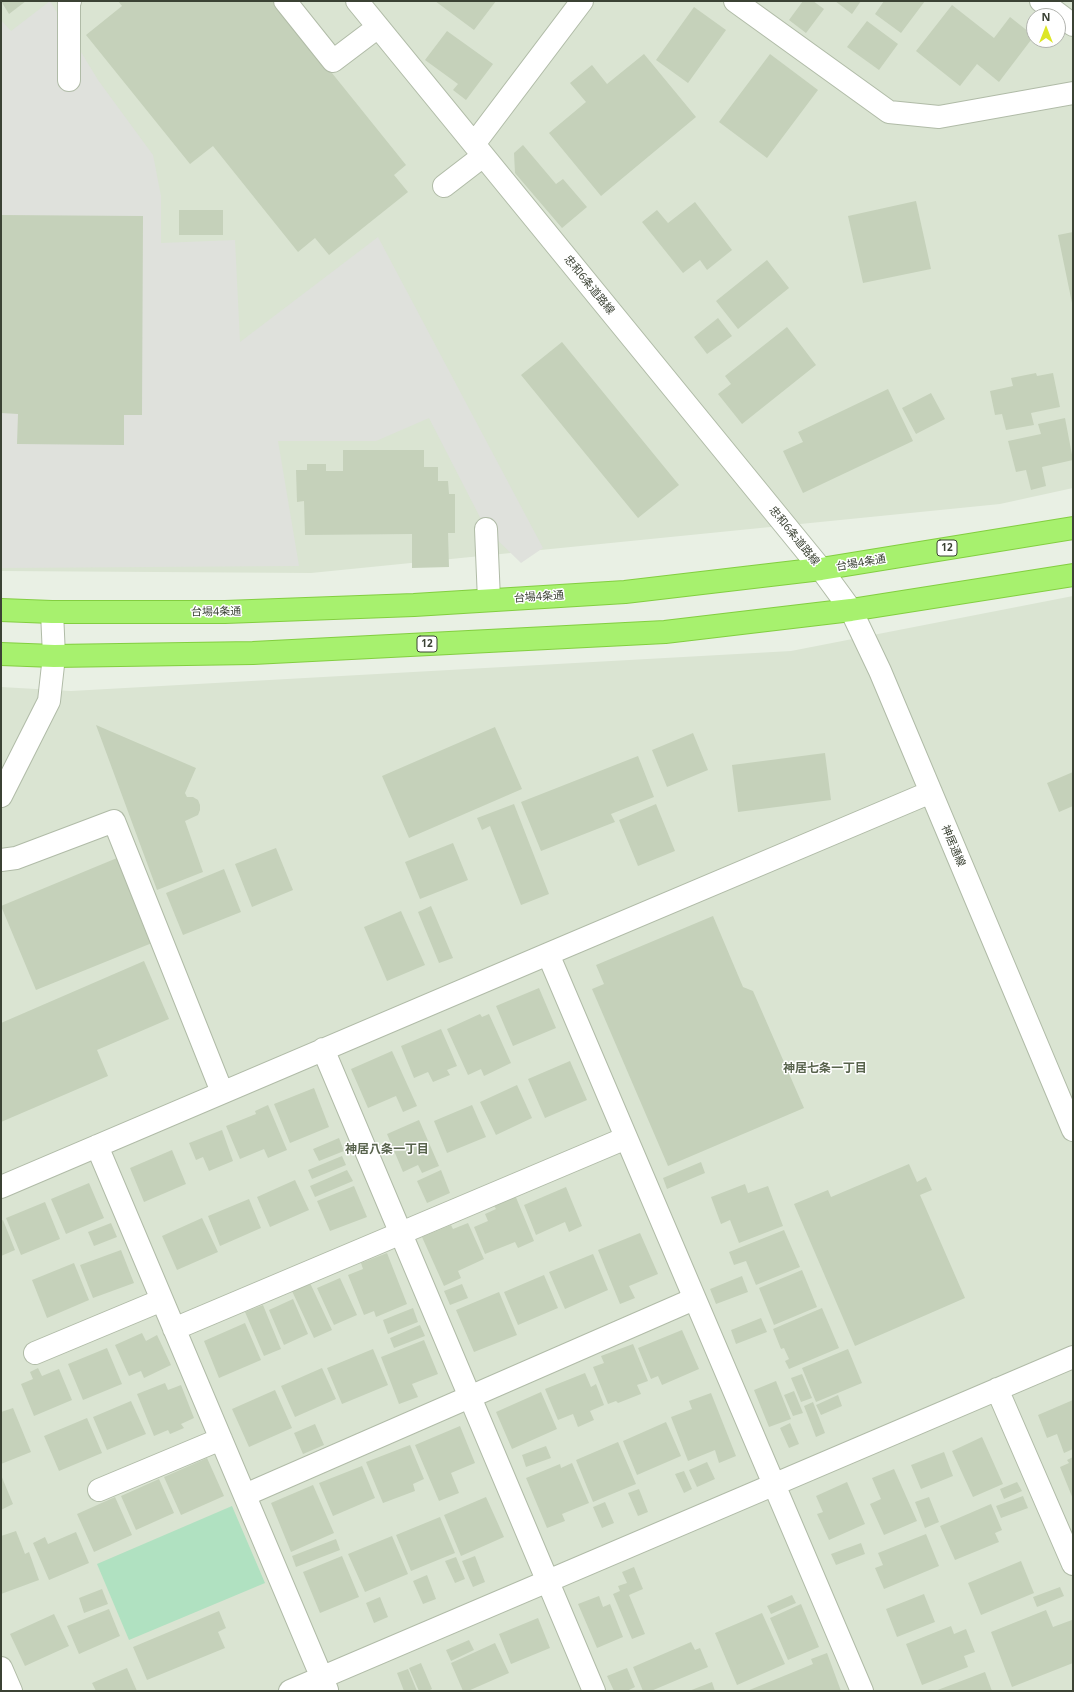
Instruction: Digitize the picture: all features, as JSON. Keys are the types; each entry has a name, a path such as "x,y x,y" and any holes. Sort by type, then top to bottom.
{"highway":[{"name":"台場4条通","path":"1,610 52,612 225,612 625,592 821,570 1073,528"},
{"name":"12","path":"1,654 54,656 253,653 665,632 851,610 1073,574"}],"street":[{"path":"69,80 70,1"},
{"path":"285,1 333,61 370,32"},
{"name":"忠和6条道路線","path":"357,1 370,32 476,156 821,570"},
{"path":"444,186 476,156 582,1"},
{"path":"735,1 889,112 939,117 1073,93"},
{"path":"1041,1 1073,25"},
{"path":"486,529 489,600"},
{"name":"神居通線","path":"821,570 851,610 880,671 1073,1130"},
{"path":"1,796 49,701 54,656 52,612"},
{"path":"1,1187 322,1049 931,792"},
{"path":"1,860 16,858 114,821 222,1092"},
{"path":"548,954 862,1691"},
{"path":"322,1049 594,1691"},
{"path":"174,1329 626,1138"},
{"path":"97,1146 325,1684"},
{"path":"245,1496 694,1299"},
{"path":"36,1353 162,1300"},
{"path":"290,1691 325,1684 547,1580 1073,1357"},
{"path":"997,1389 1073,1564"},
{"path":"99,1490 221,1438"},
{"path":"1,1668 11,1691"}],"shaded area":[{"path":"1,1 1073,1 1073,488 1000,504 311,573 1,571"},
{"path":"50,1 98,80 153,155 161,196 161,243 235,240 240,342 378,237 543,548 521,563 486,529 429,418 376,441 278,441 299,566 1,568 1,20 11,31"},
{"path":"1073,596 1073,1691 1,1691 1,687 71,691 791,651"}],"green space":[{"path":"232,1506 265,1583 129,1640 97,1564"}],"building":[{"path":"1,1 26,1 9,14"},
{"path":"118,1 274,1 406,165 394,175 408,192 329,255 315,238 298,252 213,146 190,164 86,35 122,6"},
{"path":"435,1 496,1 474,30"},
{"path":"803,1 813,1 824,9 806,33 789,20"},
{"path":"835,1 861,1 852,14"},
{"path":"884,1 925,1 901,33 875,14"},
{"path":"952,5 994,38 1010,17 1026,30 1026,47 999,82 977,64 960,86 916,51"},
{"path":"694,7 726,30 688,83 656,60"},
{"path":"867,21 898,44 879,70 847,47"},
{"path":"447,31 493,64 466,100 453,90 458,84 425,60"},
{"path":"644,54 696,117 601,196 549,133 586,102 570,83 592,65 607,84"},
{"path":"770,54 818,90 767,158 719,122"},
{"path":"523,145 556,184 563,179 587,207 562,228 515,173 514,153"},
{"path":"916,201 931,269 863,283 848,216"},
{"path":"695,202 732,250 707,270 700,260 683,273 642,222 657,210 668,223"},
{"path":"179,210 223,210 223,235 179,235"},
{"path":"1,215 143,216 142,415 124,415 124,445 17,444 18,414 1,413"},
{"path":"1073,232 1073,303 1072,303 1058,235"},
{"path":"767,260 789,288 738,329 716,301"},
{"path":"718,318 732,336 707,354 694,337"},
{"path":"787,327 816,365 742,424 718,394 731,384 725,376"},
{"path":"562,342 679,485 638,518 521,375"},
{"path":"1036,373 1037,376 1053,373 1060,407 1031,413 1034,425 1006,430 1002,414 995,415 990,391 1013,386 1011,378"},
{"path":"888,389 913,441 803,493 783,451 803,442 798,432"},
{"path":"931,393 945,419 916,434 902,408"},
{"path":"1065,418 1073,460 1042,467 1046,486 1031,490 1026,470 1016,472 1008,441 1041,434 1038,424"},
{"path":"343,450 424,450 424,467 438,467 438,481 448,481 449,494 455,494 455,533 448,533 449,567 412,568 412,534 305,535 304,501 297,502 296,470 307,470 307,464 326,464 326,471 343,471"},
{"path":"96,725 196,768 185,793 187,797 193,797 198,800 200,810 198,815 185,821 203,872 157,890"},
{"path":"495,727 522,789 409,838 382,776"},
{"path":"693,733 708,770 667,787 652,750"},
{"path":"825,753 831,800 738,812 732,765"},
{"path":"638,756 654,797 611,814 615,822 541,851 521,802"},
{"path":"1073,772 1073,806 1059,812 1047,783"},
{"path":"514,804 549,894 521,905 490,826 482,830 477,818"},
{"path":"656,804 675,851 638,866 619,820"},
{"path":"453,843 468,880 420,899 405,862"},
{"path":"276,848 293,890 252,907 235,864"},
{"path":"117,858 152,943 36,990 1,906"},
{"path":"224,869 241,912 183,935 166,893"},
{"path":"431,906 453,958 439,963 418,912"},
{"path":"401,911 425,965 387,981 364,927"},
{"path":"713,916 743,987 753,991 804,1108 668,1166 592,989 604,984 596,965"},
{"path":"144,961 169,1019 97,1050 108,1076 1,1122 1,1023"},
{"path":"539,988 556,1028 513,1046 496,1006"},
{"path":"480,1014 482,1017 489,1014 511,1063 484,1076 481,1069 468,1075 447,1029"},
{"path":"441,1029 457,1066 447,1070 450,1075 433,1082 428,1072 414,1078 401,1046"},
{"path":"392,1051 417,1106 403,1112 396,1096 368,1108 351,1069"},
{"path":"570,1061 587,1100 545,1118 528,1079"},
{"path":"517,1085 532,1118 496,1135 480,1102"},
{"path":"314,1088 329,1127 290,1143 274,1104"},
{"path":"268,1105 287,1150 268,1158 264,1149 240,1159 226,1126 256,1114 255,1111"},
{"path":"472,1105 486,1137 447,1153 434,1121"},
{"path":"419,1120 439,1166 422,1173 418,1165 403,1172 387,1134"},
{"path":"222,1130 233,1161 209,1171 203,1157 196,1160 189,1143"},
{"path":"339,1138 344,1151 319,1161 313,1149"},
{"path":"172,1150 186,1184 144,1202 130,1168"},
{"path":"342,1156 346,1165 312,1179 308,1170"},
{"path":"701,1162 705,1173 667,1189 663,1178"},
{"path":"909,1164 917,1182 926,1177 932,1190 920,1195 965,1298 855,1346 794,1204 828,1190 831,1197"},
{"path":"347,1170 353,1181 315,1197 310,1186"},
{"path":"441,1170 450,1193 427,1203 417,1181"},
{"path":"295,1180 309,1210 270,1227 257,1197"},
{"path":"89,1183 104,1218 66,1234 51,1199"},
{"path":"745,1184 748,1193 768,1186 783,1226 739,1243 730,1220 721,1224 711,1197"},
{"path":"354,1186 367,1217 330,1231 317,1201"},
{"path":"566,1187 582,1226 569,1232 565,1222 536,1235 524,1205"},
{"path":"515,1195 534,1241 518,1248 515,1242 485,1254 474,1227 488,1221 485,1214 496,1209 493,1204"},
{"path":"249,1199 261,1228 220,1246 208,1216"},
{"path":"45,1202 60,1239 21,1255 6,1218"},
{"path":"202,1218 218,1252 177,1270 162,1236"},
{"path":"3,1220 15,1250 1,1256 1,1221"},
{"path":"111,1223 117,1237 94,1246 88,1232"},
{"path":"468,1223 484,1259 458,1271 461,1278 444,1286 422,1237 451,1225 453,1229"},
{"path":"784,1230 800,1267 756,1285 746,1261 734,1265 729,1252"},
{"path":"640,1233 658,1274 629,1286 635,1298 620,1304 598,1250"},
{"path":"121,1250 134,1283 93,1298 80,1265"},
{"path":"387,1253 407,1304 376,1317 374,1311 364,1315 348,1275 363,1269 361,1263"},
{"path":"593,1254 608,1290 565,1309 549,1272"},
{"path":"74,1263 89,1300 47,1318 32,1280"},
{"path":"802,1270 817,1307 774,1325 759,1288"},
{"path":"544,1275 558,1308 518,1325 504,1292"},
{"path":"742,1276 748,1292 716,1304 710,1289"},
{"path":"340,1278 357,1315 334,1325 317,1288"},
{"path":"310,1283 332,1330 314,1338 292,1291"},
{"path":"462,1284 468,1298 450,1305 444,1291"},
{"path":"499,1292 517,1335 474,1352 456,1310"},
{"path":"293,1299 308,1334 284,1345 269,1310"},
{"path":"263,1305 281,1349 264,1356 245,1312"},
{"path":"413,1308 418,1322 388,1334 383,1320"},
{"path":"822,1308 839,1348 789,1369 785,1361 789,1359 784,1348 781,1349 773,1329"},
{"path":"761,1318 767,1332 736,1344 731,1330"},
{"path":"245,1323 261,1360 219,1378 204,1341"},
{"path":"420,1325 425,1336 394,1348 390,1338"},
{"path":"682,1330 699,1369 662,1385 658,1376 651,1379 638,1348"},
{"path":"142,1333 146,1341 157,1335 171,1365 144,1378 141,1371 129,1376 115,1345"},
{"path":"424,1340 438,1374 412,1384 418,1397 399,1404 381,1357"},
{"path":"633,1344 648,1381 637,1385 641,1394 618,1403 616,1401 608,1404 593,1367 604,1363 601,1356"},
{"path":"107,1348 122,1384 83,1400 68,1364"},
{"path":"373,1349 388,1385 342,1404 327,1368"},
{"path":"848,1349 862,1383 816,1402 802,1368"},
{"path":"38,1368 42,1376 59,1369 72,1400 34,1416 21,1384 33,1379 30,1372"},
{"path":"322,1368 336,1399 295,1417 281,1386"},
{"path":"585,1373 591,1387 596,1384 604,1405 590,1411 594,1420 578,1427 573,1414 558,1420 545,1389"},
{"path":"802,1374 812,1398 801,1402 791,1378"},
{"path":"776,1381 791,1419 769,1427 754,1390"},
{"path":"165,1383 168,1390 181,1385 194,1418 181,1424 184,1428 170,1434 168,1430 154,1436 137,1394"},
{"path":"275,1390 292,1428 249,1447 232,1409"},
{"path":"794,1391 803,1413 793,1416 784,1395"},
{"path":"541,1392 557,1429 512,1449 496,1412"},
{"path":"711,1393 736,1456 719,1463 715,1450 688,1461 671,1417 692,1409 689,1401"},
{"path":"838,1395 842,1406 821,1415 816,1405"},
{"path":"1073,1400 1073,1449 1064,1453 1057,1434 1047,1438 1038,1415"},
{"path":"131,1401 146,1434 107,1450 93,1417"},
{"path":"813,1402 825,1433 816,1437 804,1406"},
{"path":"13,1408 31,1452 1,1464 1,1412"},
{"path":"87,1418 102,1453 59,1471 44,1436"},
{"path":"666,1422 681,1456 637,1475 623,1441"},
{"path":"790,1423 799,1444 789,1448 780,1428"},
{"path":"315,1424 324,1445 303,1454 294,1433"},
{"path":"460,1426 475,1463 451,1473 459,1493 439,1501 415,1445"},
{"path":"982,1437 1003,1484 973,1497 952,1451"},
{"path":"618,1442 636,1484 593,1502 576,1460"},
{"path":"410,1445 424,1479 413,1484 415,1491 383,1503 366,1462"},
{"path":"546,1446 551,1458 526,1467 522,1455"},
{"path":"944,1452 953,1476 921,1489 911,1465"},
{"path":"1073,1457 1073,1499 1060,1467 1069,1463 1067,1460"},
{"path":"207,1458 224,1496 181,1515 164,1477"},
{"path":"707,1462 715,1479 697,1487 689,1470"},
{"path":"572,1463 589,1503 562,1514 565,1521 547,1528 526,1478 560,1464 561,1468"},
{"path":"362,1466 375,1498 333,1516 319,1483"},
{"path":"894,1469 917,1521 884,1535 870,1504 881,1499 872,1478"},
{"path":"684,1471 692,1489 684,1493 675,1474"},
{"path":"1,1475 13,1504 1,1510"},
{"path":"159,1479 174,1513 136,1530 121,1496"},
{"path":"847,1482 865,1524 829,1540 817,1514 823,1512 816,1496"},
{"path":"1017,1482 1022,1491 1004,1499 1000,1489"},
{"path":"313,1485 334,1533 291,1552 271,1503"},
{"path":"639,1489 648,1512 638,1516 628,1493"},
{"path":"1023,1496 1028,1508 1001,1518 996,1506"},
{"path":"115,1497 132,1535 94,1552 77,1514"},
{"path":"486,1497 504,1537 461,1556 444,1515"},
{"path":"929,1497 939,1522 925,1528 915,1502"},
{"path":"605,1502 614,1523 602,1528 593,1507"},
{"path":"991,1504 1002,1530 995,1533 999,1542 955,1560 940,1526"},
{"path":"440,1517 455,1553 411,1571 396,1535"},
{"path":"16,1531 25,1554 29,1552 39,1580 1,1594 1,1536"},
{"path":"76,1532 89,1563 49,1580 33,1543 45,1537 48,1544"},
{"path":"926,1534 939,1566 884,1589 875,1568 883,1565 878,1553"},
{"path":"392,1536 408,1574 365,1592 348,1554"},
{"path":"336,1539 340,1550 296,1567 292,1556"},
{"path":"861,1543 865,1554 836,1565 831,1554"},
{"path":"342,1556 359,1597 320,1613 303,1572"},
{"path":"475,1556 485,1582 473,1587 462,1561"},
{"path":"456,1557 465,1579 455,1583 445,1561"},
{"path":"1021,1561 1034,1593 981,1615 968,1583"},
{"path":"634,1567 643,1589 629,1595 645,1634 632,1639 613,1594 620,1591 618,1586 627,1583 622,1572"},
{"path":"427,1575 436,1599 423,1604 413,1581"},
{"path":"1060,1587 1064,1596 1037,1607 1033,1597"},
{"path":"102,1589 108,1604 84,1613 79,1598"},
{"path":"924,1594 935,1622 897,1637 886,1609"},
{"path":"792,1595 796,1603 771,1614 767,1606"},
{"path":"599,1596 603,1607 610,1604 623,1637 597,1648 578,1604"},
{"path":"380,1597 388,1617 374,1623 366,1603"},
{"path":"801,1604 819,1647 788,1660 770,1618"},
{"path":"109,1609 120,1636 79,1654 67,1626"},
{"path":"1046,1610 1053,1627 1072,1620 1073,1663 1012,1687 991,1632"},
{"path":"219,1611 226,1628 218,1632 225,1648 147,1680 133,1647"},
{"path":"762,1613 785,1664 737,1685 715,1633"},
{"path":"54,1614 69,1646 25,1666 10,1634"},
{"path":"538,1618 550,1648 511,1664 499,1634"},
{"path":"951,1626 954,1634 966,1629 975,1652 964,1656 968,1667 922,1685 906,1644"},
{"path":"469,1640 474,1650 451,1661 446,1650"},
{"path":"691,1642 695,1650 700,1648 708,1667 651,1691 643,1691 633,1667"},
{"path":"495,1643 509,1673 468,1691 463,1691 451,1663"},
{"path":"827,1653 841,1691 747,1691 813,1664 811,1659"},
{"path":"421,1663 432,1689 428,1691 419,1691 409,1668"},
{"path":"127,1668 137,1691 96,1691 92,1683"},
{"path":"627,1668 635,1687 627,1691 614,1691 607,1676"},
{"path":"408,1669 417,1691 404,1691 397,1673"},
{"path":"985,1672 992,1691 935,1691"},
{"path":"712,1682 715,1691 689,1691"}],"district":[{"name":"神居七条一丁目","path":"825,1069"},
{"name":"神居八条一丁目","path":"387,1150"}]}
